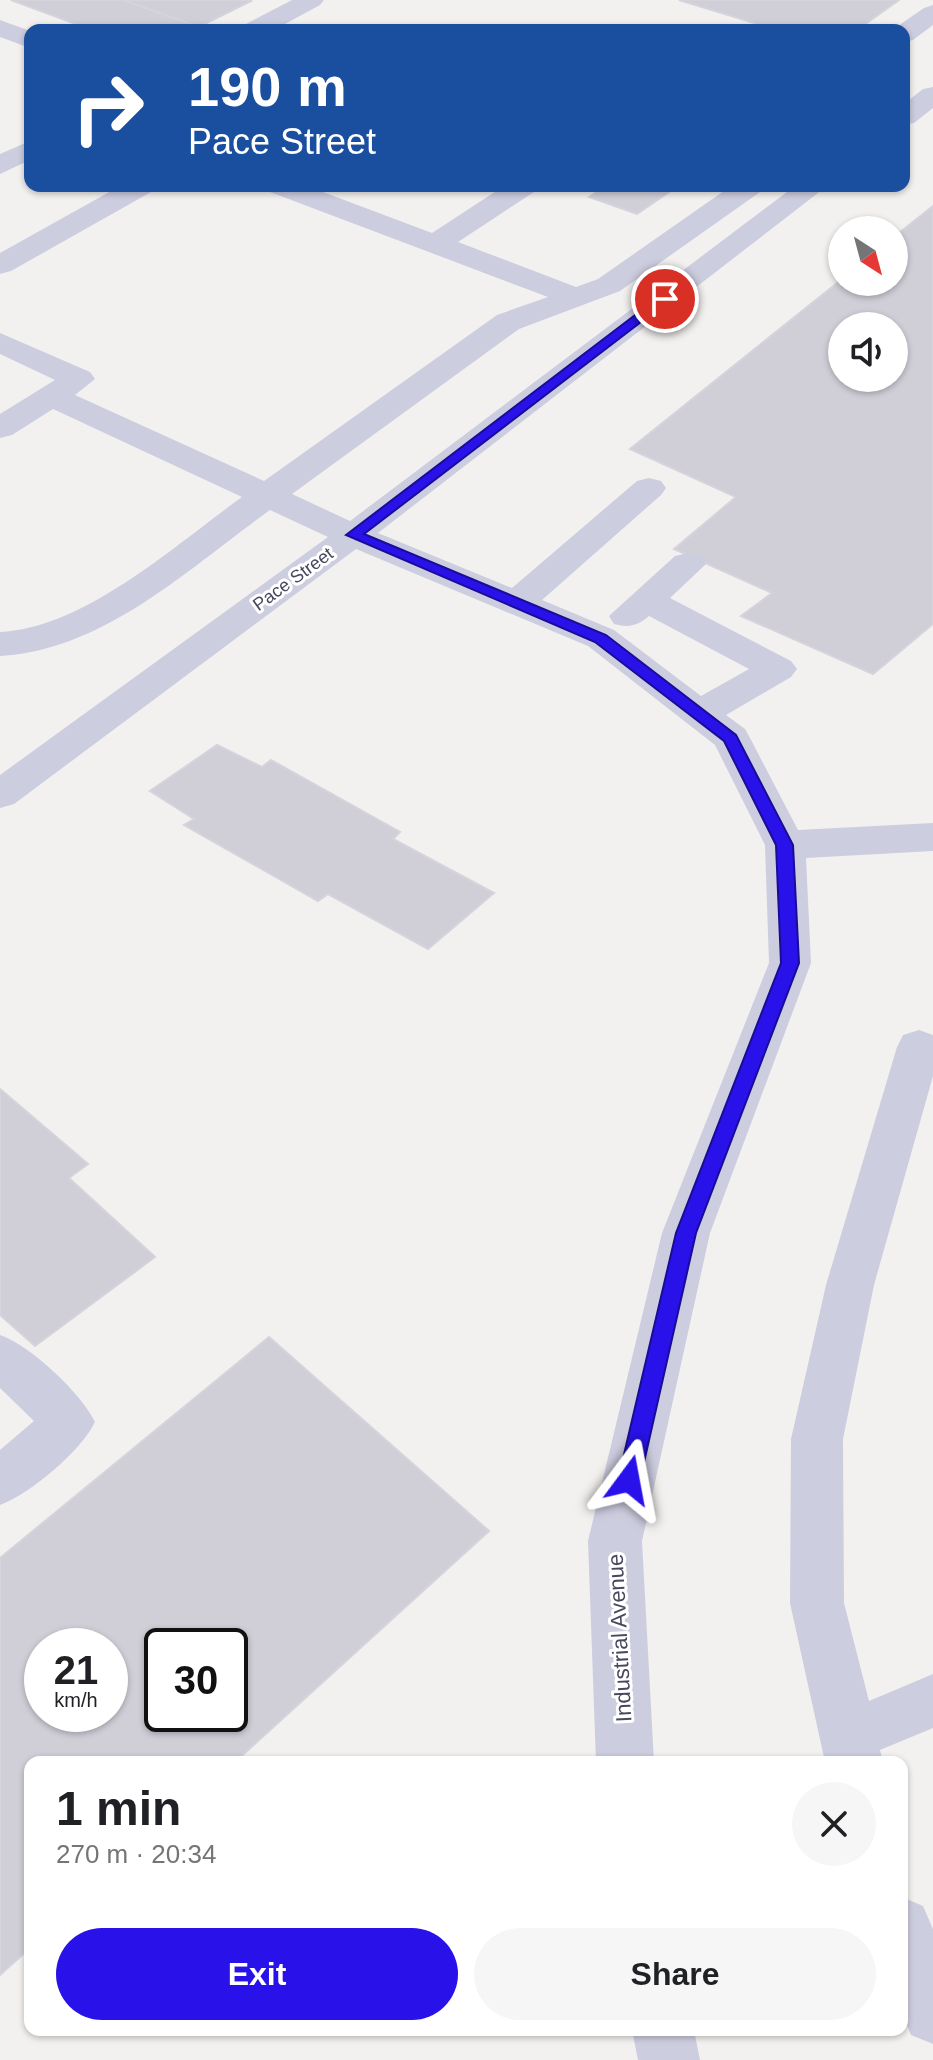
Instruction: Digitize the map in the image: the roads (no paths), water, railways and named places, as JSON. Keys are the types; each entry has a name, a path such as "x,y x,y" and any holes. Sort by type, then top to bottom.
{"street":[{"path":"266,24 311,0"},
{"path":"910,30 933,13"},
{"path":"0,28 24,38"},
{"path":"910,112 933,95"},
{"path":"0,165 24,152"},
{"path":"0,265 130,192"},
{"path":"296,192 576,297"},
{"path":"435,244 515,192"},
{"path":"0,644 14,644 67,630 109,609 508,322 609,285 741,192"},
{"name":"Pace Street","path":"0,795 353,535 805,192"},
{"path":"0,342 79,379 0,428"},
{"name":"Industrial Avenue","path":"51,396 353,535 601,638 731,738 785,845 790,963 686,1233 615,1541 625,1756"},
{"path":"517,603 649,488"},
{"path":"601,638 688,564"},
{"path":"646,600 778,669 699,714"},
{"path":"785,845 933,837"},
{"path":"919,1047 850,1285 817,1439 817,1603 851,1749 933,1701"},
{"path":"0,1356 69,1422 0,1482"},
{"path":"908,1944 933,2013"},
{"path":"664,2036 669,2060"}]}
